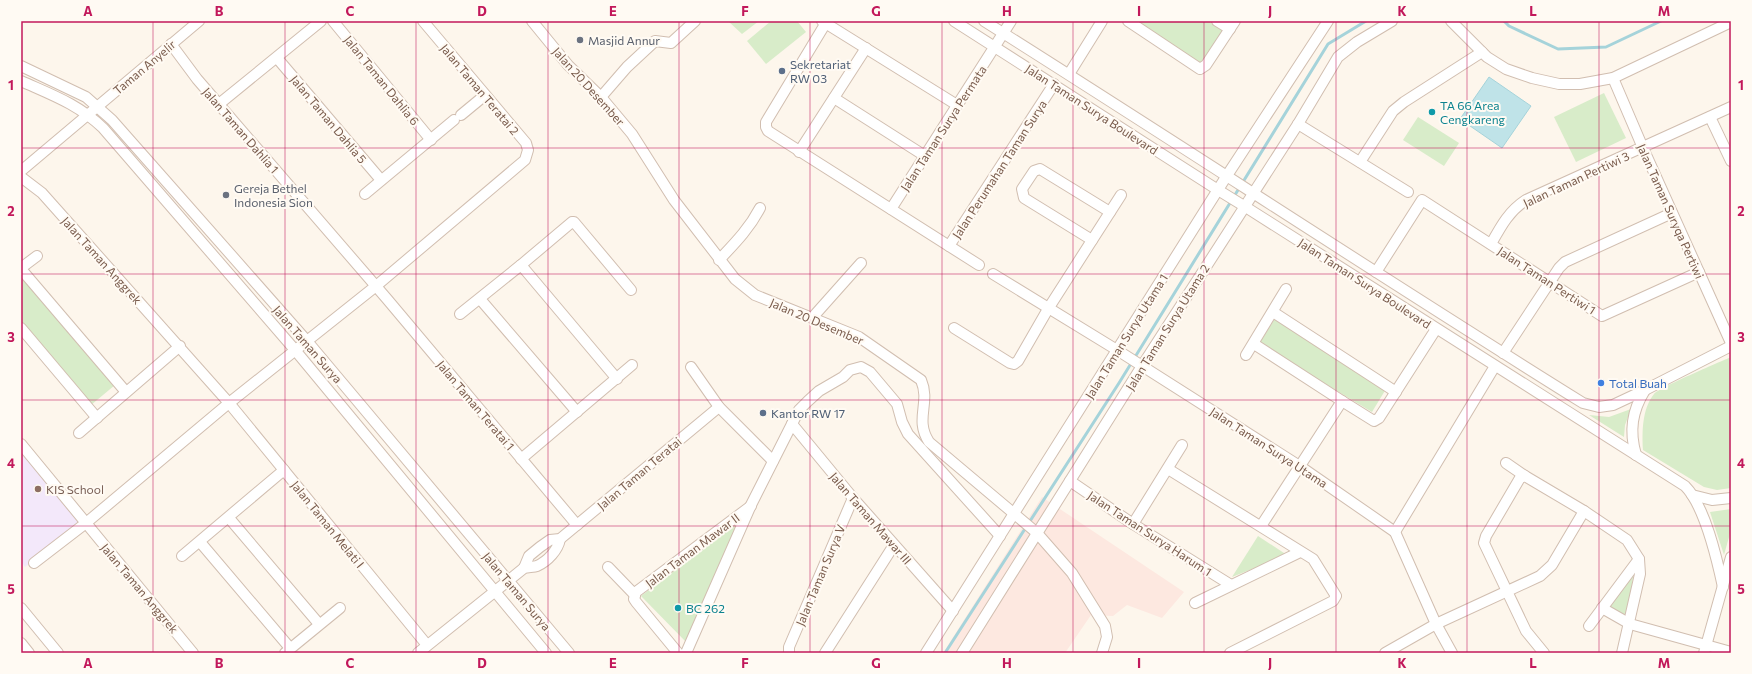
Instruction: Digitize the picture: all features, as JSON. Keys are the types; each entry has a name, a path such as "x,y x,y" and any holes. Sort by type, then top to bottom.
{"street":[{"name":"Taman Anyelir","path":"21,172 199,21"},
{"path":"219,104 321,21"},
{"name":"Jalan Taman Dahlia 6","path":"333,21 431,140"},
{"name":"Jalan Taman Teratai 2","path":"376,286 525,160 528,150 526,143 484,96 422,21"},
{"name":"Jalan 20 Desember","path":"532,21 568,65 601,97 632,134 674,200 735,279 755,294 859,337 921,380 925,390 921,423 923,434 929,442 1034,531 1072,573 1105,626 1107,638 1102,653"},
{"path":"601,97 627,67 655,42 671,44 695,21"},
{"name":"Jalan Taman Surya Boulevard","path":"954,21 1680,483 1692,495 1710,538 1723,587"},
{"name":"Jalan Taman Surya Boulevard","path":"984,21 1069,74 1229,179 1503,353 1588,405 1599,407 1613,405 1645,390 1731,344"},
{"name":"Jalan Taman Surya Permata","path":"891,209 1012,21"},
{"path":"1069,74 1102,21"},
{"path":"1128,21 1199,70 1232,25 1216,21"},
{"name":"Jalan Taman Surya Utama 1","path":"926,653 1000,536 1016,517 1328,21"},
{"name":"Jalan Taman Surya Utama 2","path":"962,653 1034,531 1070,481 1139,364 1249,191 1298,124 1338,57 1357,42 1392,21"},
{"path":"1451,21 1482,52 1506,69 1532,78 1559,84 1580,84 1613,78 1731,22"},
{"path":"825,22 958,105"},
{"name":"Jalan Perumahan Taman Surya","path":"825,22 766,122 768,131 948,246 1054,84"},
{"name":"Jalan Taman Dahlia 1","path":"171,44 219,104 376,286"},
{"path":"799,152 866,48"},
{"path":"1360,162 1393,111 1482,52"},
{"name":"Jalan Taman Dahlia 5","path":"277,58 381,180"},
{"name":"Jalan Taman Surya","path":"21,66 72,90 98,107 112,120 307,341 569,653"},
{"name":"Jalan Taman Suryqa Pertiwi","path":"1613,78 1731,344"},
{"name":"Jalan Taman Surya","path":"21,81 76,106 89,115 103,128 295,350 546,653"},
{"path":"365,194 484,96"},
{"path":"834,98 925,156"},
{"name":"Jalan Taman Pertiwi 3","path":"1491,244 1507,216 1526,200 1655,143 1731,107"},
{"path":"1710,117 1731,161"},
{"path":"1298,124 1408,192"},
{"path":"1092,240 1024,198 1022,189 1034,171 1040,169 1110,212"},
{"name":"Jalan Taman Anggrek","path":"21,177 42,193 180,346 229,403"},
{"path":"954,328 1010,363 1014,364 1018,361 1048,309 1121,195"},
{"name":"Jalan Taman Pertiwi 1","path":"1376,272 1422,200 1602,316 1699,272"},
{"path":"719,260 741,238 760,208"},
{"path":"1503,353 1559,268 1565,262 1672,213"},
{"path":"460,314 572,222 574,222 632,290"},
{"path":"948,246 979,265"},
{"path":"37,256 21,268 126,392"},
{"path":"812,318 861,263"},
{"path":"521,265 617,378"},
{"name":"Jalan Taman Surya Utama","path":"993,274 1048,309 1120,351 1301,466 1395,532"},
{"path":"34,563 86,523 229,403 376,286"},
{"name":"Jalan Taman Teratai 1","path":"376,286 577,525"},
{"path":"1246,355 1286,289"},
{"path":"480,299 578,412"},
{"path":"1272,312 1396,392"},
{"path":"21,328 97,418"},
{"path":"1372,420 1379,418 1436,329"},
{"path":"1254,344 1256,347 1384,427"},
{"path":"79,433 180,346"},
{"path":"521,459 632,365"},
{"path":"1452,653 1436,624 1395,532 1495,366"},
{"path":"691,367 719,407 773,462"},
{"path":"686,653 751,505 792,424 803,406 819,391 843,377 853,368 861,367 870,372 897,404 902,422 908,434 1000,536"},
{"path":"1636,455 1632,439 1633,418 1636,406 1645,390"},
{"path":"1261,526 1342,401"},
{"name":"Jalan Taman Melati I","path":"229,403 428,645"},
{"name":"Jalan Taman Teratai","path":"418,653 524,568 529,556 540,547 550,540 560,539 719,407"},
{"name":"Jalan Taman Mawar III","path":"792,424 853,498 953,611"},
{"name":"Jalan Taman Anggrek","path":"21,444 194,653"},
{"path":"1133,524 1182,445"},
{"path":"1506,463 1584,511 1627,540 1639,559 1640,574 1630,624 1622,653"},
{"path":"1168,469 1261,526 1300,552 1314,559 1336,596 1336,599 1230,653"},
{"path":"182,556 229,518 284,470"},
{"path":"1525,476 1520,478 1486,536 1484,543 1526,631 1544,653"},
{"name":"Jalan Taman Surya Harum 1","path":"1070,481 1133,524 1231,585"},
{"path":"1692,495 1712,500 1731,498"},
{"name":"Jalan Taman Surya V","path":"789,653 789,647 853,498"},
{"name":"Jalan Taman Mawar II","path":"678,653 636,602 636,592 751,505"},
{"path":"1385,653 1436,624 1540,576 1547,570 1584,511"},
{"path":"229,518 320,624"},
{"path":"200,542 287,650 340,608"},
{"path":"825,653 894,545"},
{"path":"1195,603 1300,552"},
{"path":"1705,649 1731,556"},
{"path":"1589,626 1639,559"},
{"path":"608,567 635,595"},
{"path":"21,608 26,621 58,653"},
{"path":"1602,608 1630,624 1705,649 1731,652"},
{"path":"21,643 30,653"}],"shaded area":[{"name":"KIS School","path":"21,449 82,521 25,567 21,561"},
{"path":"1042,497 1184,592 1162,618 1127,605 1113,616 1091,615 1065,653 943,653"}],"green space":[{"path":"728,21 759,21 742,34"},
{"path":"771,21 797,21 806,32 766,64 747,41"},
{"path":"1136,21 1208,21 1224,32 1202,65"},
{"path":"1604,93 1626,138 1576,162 1554,117"},
{"path":"1418,117 1459,143 1444,166 1403,140"},
{"path":"21,277 115,385 91,405 21,324"},
{"path":"1275,318 1386,389 1372,412 1259,344"},
{"path":"1731,357 1731,488 1717,490 1704,487 1643,450 1644,421 1650,400 1658,391"},
{"path":"1631,409 1625,425 1624,437 1589,415 1609,417"},
{"path":"1731,509 1731,530 1724,555 1710,512"},
{"path":"743,518 688,644 641,596"},
{"path":"1258,536 1287,555 1232,577"},
{"path":"1634,571 1626,622 1606,609"}],"water":[{"path":"1489,77 1531,106 1502,148 1460,119"}],"waterway":[{"path":"945,653 1119,383 1328,44 1366,21"},
{"path":"1504,21 1509,26 1558,49 1606,47 1661,21"}],"place":[{"name":"Masjid Annur","path":"580,40"},
{"name":"Sekretariat RW 03","path":"782,71"},
{"name":"TA 66 Area Cengkareng","path":"1432,112"},
{"name":"Gereja Bethel Indonesia Sion","path":"226,195"},
{"name":"Total Buah","path":"1601,383"},
{"name":"Kantor RW 17","path":"763,413"},
{"name":"KIS School","path":"38,489"},
{"name":"BC 262","path":"678,608"}]}
